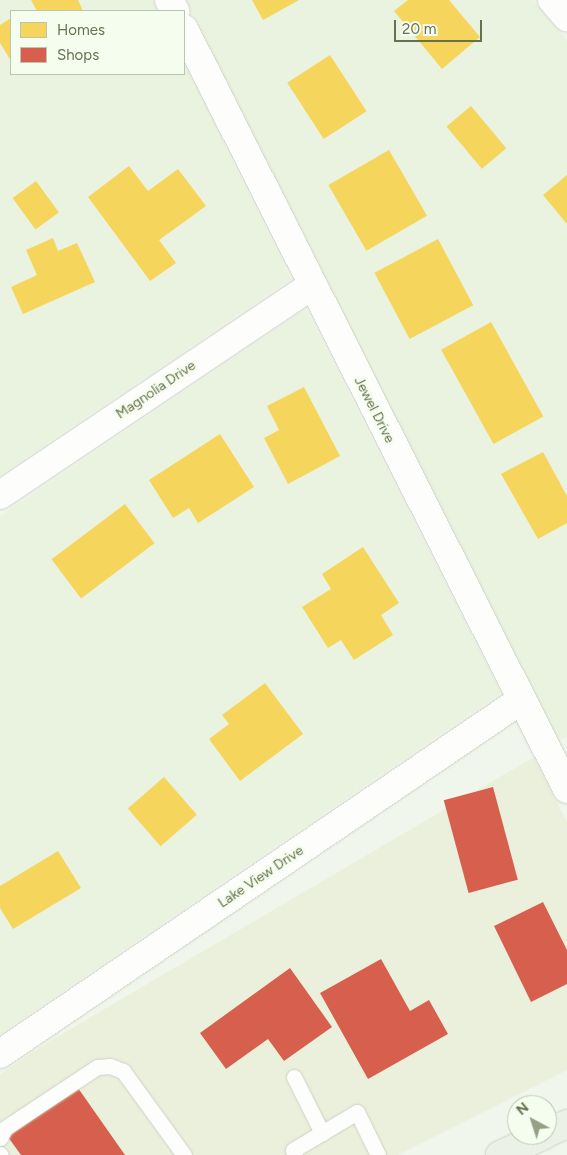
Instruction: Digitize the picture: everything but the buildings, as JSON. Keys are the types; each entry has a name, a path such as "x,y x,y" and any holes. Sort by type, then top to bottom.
{"main road":[{"path":"500,1155 521,1145"}],"street":[{"name":"Jewel Drive","path":"185,31 311,286 567,789"},
{"name":"Magnolia Drive","path":"0,495 311,286"},
{"name":"Lake View Drive","path":"0,1054 521,700"}],"lane":[{"path":"0,1138 4,1128 97,1067 110,1066 123,1071 184,1155"},
{"path":"294,1076 322,1133"},
{"path":"295,1155 293,1150 358,1112 378,1155"}],"shaded area":[{"path":"0,0 152,0 157,10 10,10 10,75 185,75 185,65 291,279 0,475"},
{"path":"186,0 533,0 567,40 567,737 559,741"},
{"path":"306,309 501,693 0,1034 0,516"},
{"path":"534,757 567,822 567,1070 517,1095 507,1095 507,1100 398,1155 0,1155 0,1074 50,1041"}]}
